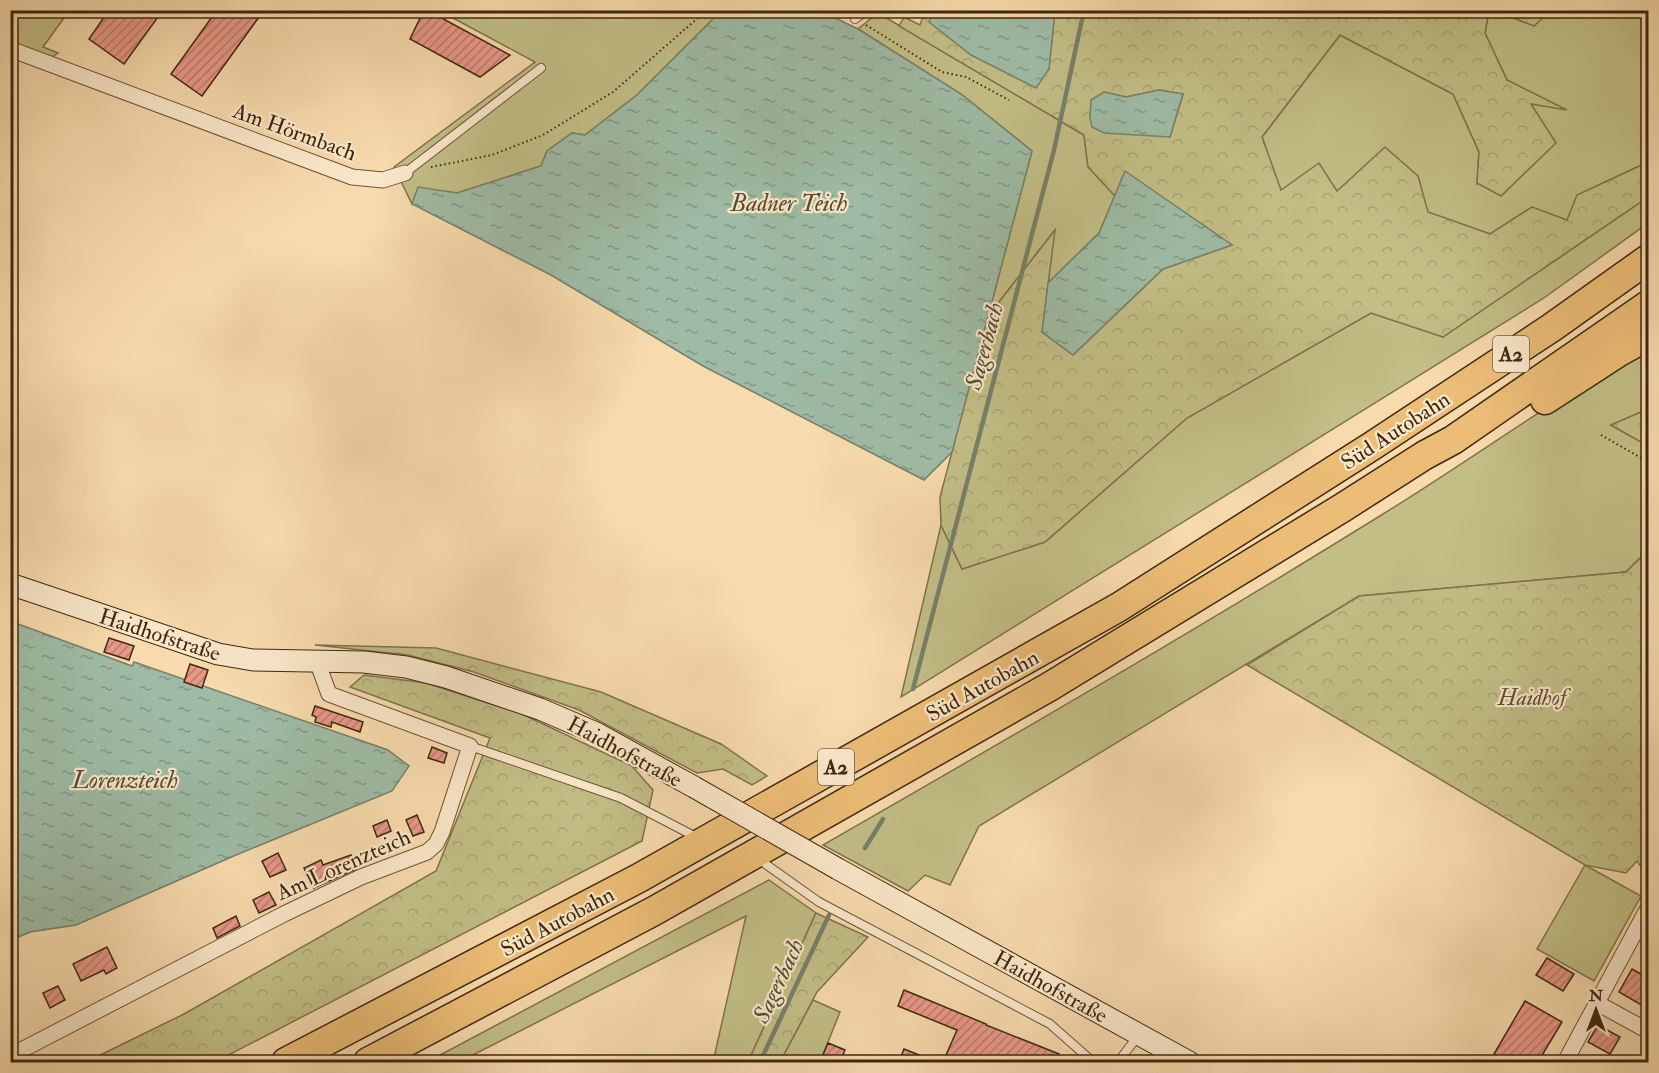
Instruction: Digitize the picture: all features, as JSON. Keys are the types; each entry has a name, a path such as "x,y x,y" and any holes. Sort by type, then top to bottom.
{"highway":[{"name":"Süd Autobahn","path":"286,1062 639,878 1119,607 1372,446 1551,328 1648,259"},
{"name":"Süd Autobahn","path":"368,1062 754,856 1049,687 1425,455 1453,440 1648,305"},
{"path":"1453,440 1517,418 1618,352 1648,336"}],"street":[{"name":"Am Hörmbach","path":"10,50 352,177 382,180 405,173"},
{"name":"Haidhofstraße","path":"10,584 218,654 253,660 364,662 406,667 456,680 540,709 596,733 1188,1062"},
{"path":"317,661 329,694 470,746"},
{"name":"Am Lorenzteich","path":"10,1056 361,877 427,852 436,844 441,832 470,746"},
{"path":"1565,1062 1648,908"},
{"path":"1597,1003 1648,1031"}],"lane":[{"path":"855,19 868,10"},
{"name":"Am Hörmbach","path":"405,173 542,68"},
{"path":"470,746 621,798 704,841"},
{"path":"754,856 819,902 1050,1024 1093,1062"},
{"path":"1118,1062 1139,1035"}],"path":[{"path":"405,173 492,155 543,135 613,92 707,10"},
{"path":"855,19 942,72 966,77 1009,100"},
{"path":"1601,435 1648,462"}],"green space":[{"path":"1550,10 1534,26 1496,11"},
{"path":"10,11 69,11 43,47 58,53 51,58 11,42"},
{"path":"440,11 724,11 718,14 637,95 585,135 572,133 547,151 541,166 457,193 418,188 412,204 394,167 535,62"},
{"path":"925,11 935,11 930,22 1049,69 1055,11 1489,11 1485,33 1507,80 1567,110 1531,104 1556,143 1501,196 1477,183 1479,152 1453,94 1340,35 1262,137 1281,190 1319,163 1337,191 1385,147 1418,176 1428,212 1490,234 1532,207 1567,220 1577,195 1648,162 1648,197 1443,337 1371,313 1187,418 1045,542 962,569 941,525 940,497 988,316 1055,230 1042,332 1073,355 1163,269 1232,245 1125,172 1115,196 1088,167 1084,135 899,26 904,17 920,25","holes":["1159,90 1183,94 1170,137 1104,92 1126,97"]},
{"path":"1489,11 1496,11 1534,26 1550,11 1648,11 1648,162 1578,195 1567,221 1532,207 1490,234 1427,212 1418,176 1337,191 1281,191 1262,137 1340,35 1453,94 1479,152 1477,183 1531,103 1564,109 1507,80 1485,33"},
{"path":"878,13 1084,135 1088,167 1115,196 1099,233 1048,283 1054,231 988,316 1032,151 961,94 858,29"},
{"path":"1648,197 1648,223 1544,298 901,697 941,525 962,569 1045,542 1187,418 1371,313 1443,337"},
{"path":"1648,345 1648,409 1611,425 1648,446 1648,550 1626,572 1359,596 979,826 950,885 925,875 908,891 823,845 1244,599 1383,514"},
{"path":"1648,409 1648,446 1611,425"},
{"name":"Haidhof","path":"1648,550 1648,877 1637,861 1626,873 1585,865 1247,665 1359,596 1626,572"},
{"path":"315,645 436,648 601,692 721,744 767,776 752,785 723,769 697,773 579,710 474,672 408,655"},
{"path":"364,675 426,683 522,714 632,766 653,790 642,841 215,1062 86,1062 184,1014 436,871 490,738 350,687"},
{"path":"1585,865 1641,896 1594,981 1537,949"},
{"path":"769,880 816,913 748,1062 713,1062 746,916 459,1062 427,1062"},
{"path":"816,913 868,937 817,992 780,1062 748,1062"},
{"path":"813,1000 840,1012 820,1062 780,1062"}],"water":[{"path":"935,10 1055,11 1049,69 1036,88 971,55 929,22"},
{"name":"Badner Teich","path":"724,11 821,11 858,29 961,94 1032,151 952,452 924,480 703,366 551,275 412,204 418,187 457,193 541,166 547,151 572,133 585,135 637,95 718,14"},
{"path":"1159,90 1183,94 1170,137 1104,133 1092,127 1091,100 1104,92 1126,97"},
{"path":"1125,171 1232,245 1163,269 1073,355 1042,332 1048,283 1099,233"},
{"name":"Lorenzteich","path":"10,621 132,666 134,662 388,750 409,766 392,791 236,855 76,925 30,932 11,940"}],"building":[{"path":"109,10 163,10 124,64 89,39"},
{"path":"217,10 264,10 202,96 171,74"},
{"path":"424,10 510,55 480,77 410,39"},
{"path":"109,638 134,646 129,660 104,652"},
{"path":"190,664 208,670 202,688 184,682"},
{"path":"315,706 363,722 360,732 332,722 331,727 315,722 316,717 312,715"},
{"path":"432,747 447,753 444,763 428,758"},
{"path":"417,815 424,832 413,836 406,820"},
{"path":"387,820 391,831 377,837 373,826"},
{"path":"278,853 286,870 270,877 262,861"},
{"path":"351,855 356,869 314,888 304,868 321,860 323,865"},
{"path":"269,892 276,905 259,913 253,900"},
{"path":"236,916 240,926 217,938 213,928"},
{"path":"107,947 117,968 106,974 104,970 81,981 73,964"},
{"path":"1547,958 1574,974 1563,991 1536,975"},
{"path":"1632,969 1648,978 1648,996 1643,1006 1619,992"},
{"path":"58,986 65,1000 50,1008 43,993"},
{"path":"904,990 1059,1054 1056,1062 943,1062 957,1030 898,1006"},
{"path":"1525,1001 1562,1022 1538,1062 1509,1062 1494,1054"},
{"path":"1598,1025 1620,1037 1610,1054 1588,1042"},
{"path":"828,1043 845,1050 840,1062 820,1062"},
{"path":"904,1049 937,1062 899,1062"}],"waterway":[{"name":"Sagerbach","path":"913,689 1054,150 1084,10"},
{"name":"Sagerbach","path":"865,848 883,819"},
{"name":"Sagerbach","path":"760,1062 829,915"}]}
